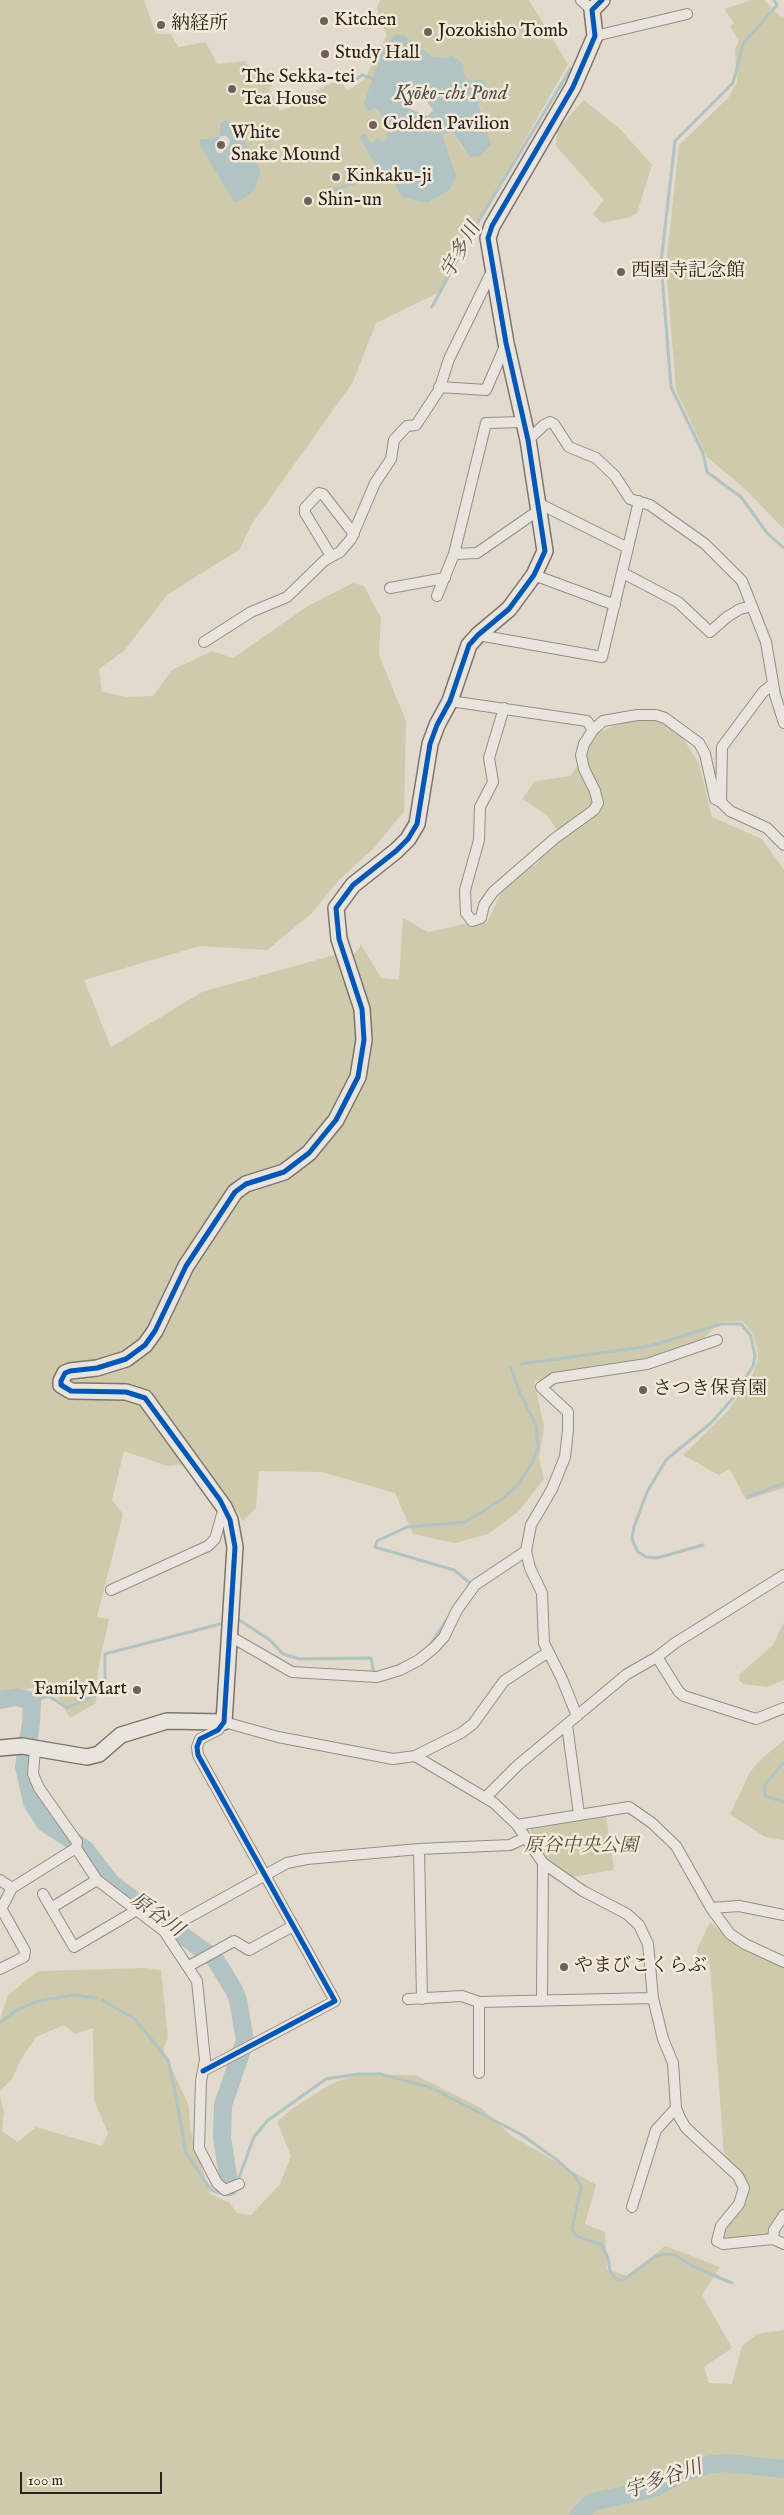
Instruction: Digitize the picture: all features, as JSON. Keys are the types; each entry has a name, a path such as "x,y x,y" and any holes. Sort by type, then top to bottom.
{"street":[{"path":"203,2071 335,2001 198,1755 197,1747 200,1738 218,1730 224,1722 228,1634 235,1548 230,1520 224,1507 145,1398 126,1392 71,1391 61,1385 61,1381 65,1373 97,1368 126,1359 145,1345 154,1331 186,1266 235,1192 240,1186 284,1172 321,1141 336,1120 358,1078 364,1040 362,1009 339,939 336,908 353,885 396,851 408,839 417,824 430,744 436,725 450,701 463,658 478,635 509,609 534,575 545,551 528,440 506,343 488,238 492,226 573,88 595,36 592,4"},
{"path":"595,36 687,14"},
{"path":"204,642 251,612 287,597 331,556 340,552 354,534 375,483 391,459 394,440 407,426 416,425 439,387 449,359 493,269"},
{"path":"439,387 486,390 506,343"},
{"path":"437,596 454,554 486,422 524,422"},
{"path":"528,440 544,425 550,422 554,424 569,447 596,458 615,476 630,499 639,500 650,506 704,544 742,581 766,642 773,684 781,705 784,723"},
{"path":"331,556 305,513 305,508 319,493 323,494 354,534"},
{"path":"478,635 602,657 639,500"},
{"path":"454,554 477,553 538,507"},
{"path":"538,507 628,548"},
{"path":"623,573 678,602 710,632 734,613 752,606"},
{"path":"534,575 615,604"},
{"path":"390,588 445,578"},
{"path":"721,802 722,747 762,692 773,684"},
{"path":"450,701 587,721 593,730"},
{"path":"504,708 490,758 493,782 480,807 479,840 466,890 466,913 472,921 480,918 484,905 492,892 554,839 594,810 598,803 595,791 584,769 582,755 584,744 593,730 603,721 637,715 656,715 665,718 699,743 705,754 715,799 730,811 767,828 784,844"},
{"path":"577,1716 562,1679 548,1653 542,1634 542,1594 530,1568 526,1551 531,1525 552,1489 565,1457 568,1430 568,1412 541,1387 554,1378 647,1364 717,1340"},
{"path":"111,1590 208,1546 215,1539 224,1507"},
{"path":"228,1634 292,1672 377,1677 400,1670 419,1660 435,1647 444,1637 457,1610 475,1585 526,1551"},
{"path":"486,1797 518,1765 627,1674 658,1657 674,1643 784,1575"},
{"path":"0,1748 31,1748 87,1757 99,1754 122,1735 167,1721 224,1722 278,1737 393,1759 415,1756 462,1733 472,1724 504,1681 548,1653"},
{"path":"658,1657 679,1692 684,1696 756,1719 784,1708"},
{"path":"567,1725 580,1814"},
{"path":"31,1748 33,1774 39,1788 77,1842 76,1848 98,1880 164,1931 189,1966 197,1981 205,2060 198,2116 199,2148 217,2183 226,2190 239,2184"},
{"path":"415,1756 486,1797 517,1825 543,1863 583,1891 627,1914 640,1925 648,1944 653,1998 663,2039 673,2063 676,2108 686,2128 738,2176 744,2188 739,2204 721,2226 717,2240 724,2244 773,2239 784,2244"},
{"path":"517,1825 629,1807 644,1816 676,1846 711,1908 730,1934 745,1944 784,1962"},
{"path":"164,1931 264,1874 287,1864 307,1859 510,1845 525,1838"},
{"path":"0,1969 24,1957 25,1951 1,1909 12,1888 76,1848"},
{"path":"419,1850 422,1998"},
{"path":"542,2000 543,1863"},
{"path":"0,1880 12,1888"},
{"path":"51,1908 98,1880"},
{"path":"43,1894 74,1946 137,1910"},
{"path":"711,1908 739,1906 784,1914"},
{"path":"189,1966 234,1941 249,1950 293,1926"},
{"path":"408,1999 462,1996 480,2002 653,1998"},
{"path":"480,2002 480,2073"},
{"path":"632,2207 656,2130 676,2108"},
{"path":"773,2239 774,2230 784,2215"}],"green space":[{"path":"0,0 144,0 156,34 171,34 178,47 206,42 217,64 245,61 255,74 270,71 278,76 269,90 280,111 302,103 306,92 314,92 331,83 341,82 347,91 364,80 387,35 379,20 377,7 380,0 529,0 568,64 438,293 376,323 353,382 251,525 240,549 167,595 124,651 99,669 102,692 127,697 153,696 172,670 212,651 233,658 308,606 353,583 364,586 381,618 379,655 406,721 404,811 374,848 338,881 311,914 267,950 200,946 84,980 111,1047 202,992 338,954 351,959 361,945 381,978 399,980 403,918 428,932 465,924 487,923 504,887 518,873 536,865 548,847 561,836 547,815 522,799 535,781 571,776 596,734 626,720 650,718 677,728 699,764 712,817 762,839 784,870 784,1488 746,1500 730,1469 719,1475 683,1455 727,1412 752,1376 758,1359 757,1348 753,1334 742,1321 719,1322 704,1338 643,1359 534,1381 544,1427 539,1458 544,1479 519,1511 488,1534 455,1543 413,1534 395,1493 322,1472 259,1471 256,1508 243,1521 202,1462 167,1466 124,1451 112,1500 123,1514 97,1617 109,1619 98,1669 96,1703 70,1718 55,1691 32,1688 0,1693","holes":["403,36 432,56 445,58 481,91 477,97 488,129 463,149 452,131 441,135 450,190 427,203 404,198 396,188 396,174 361,134 371,143 381,142 388,138 390,132 379,112 375,108 367,112 371,84 384,46","220,134 243,137 251,154 234,201 207,157 201,139 215,138"]},
{"path":"752,0 764,0 781,17 784,16 784,529 744,488 707,457 676,390 666,266 679,145 728,98 737,82 735,49 739,40 730,27 734,23 724,9"},
{"path":"584,100 621,130 652,165 637,213 630,217 602,223 593,214 604,200 556,146 557,130"},
{"path":"784,1622 784,1680 767,1687 743,1684 739,1680 740,1674 773,1645"},
{"path":"784,1740 784,1840 765,1837 730,1814 750,1772 760,1760"},
{"name":"原谷中央公園","path":"606,1815 614,1870 572,1877 547,1858 530,1835 531,1827"},
{"path":"710,1922 725,1935 758,1955 784,1967 784,2209 768,2235 724,2238 721,2234 731,2218 740,2211 747,2199 749,2188 742,2175 724,2154 710,1964 696,1952"},
{"path":"145,1968 161,1970 168,2038 163,2050 189,2106 190,2128 210,2194 229,2202 237,2213 251,2215 280,2184 291,2156 277,2122 293,2108 331,2084 356,2075 415,2075 481,2108 512,2136 596,2185 585,2224 605,2232 607,2269 627,2276 665,2246 720,2267 702,2295 732,2348 704,2367 709,2383 732,2384 742,2346 757,2334 784,2330 784,2515 0,2515 0,2096 4,2113 2,2131 18,2142 36,2127 102,2146 108,2133 94,2100 93,2028 75,2034 64,2025 36,2037 21,2059 12,2079 0,2091 0,2019 8,1995 38,1971"}],"water":[{"name":"Kyōko-chi Pond","path":"395,35 403,35 432,56 445,58 452,55 464,65 463,73 470,81 482,79 486,85 477,97 491,144 480,156 470,157 452,131 442,135 456,176 450,190 427,203 404,198 396,188 396,175 377,168 359,136 365,134 371,143 378,138 381,142 388,138 386,134 390,132 379,112 375,108 367,112 364,103 384,46","holes":["400,82 409,85 412,94 422,94 433,110 428,116 408,108 403,96 398,92"]},
{"path":"226,120 235,125 261,171 254,190 242,200 234,202 199,144 201,139 215,138 220,134 220,124","holes":["221,136 226,136 230,140 229,145 222,153 217,153 215,146"]}],"waterway":[{"path":"774,0 777,5 743,44 733,83 675,141 661,262 671,387 703,453 707,472 741,497 767,533 784,548"},
{"name":"宇多川","path":"432,307 472,232 571,68"},
{"path":"349,78 355,80 362,75 374,79"},
{"path":"334,190 369,178 396,176"},
{"path":"521,1364 650,1346 721,1324 741,1324 751,1336 755,1356 753,1366 733,1398 712,1422 666,1460 647,1492 634,1527 632,1538 638,1552 646,1557 657,1558 703,1545"},
{"path":"470,1586 471,1584 454,1570 375,1547 377,1541 407,1527 465,1522 501,1500 517,1486 532,1463 538,1447 536,1425 520,1393 511,1368"},
{"path":"748,1497 784,1483"},
{"path":"429,1646 448,1618"},
{"path":"238,1619 270,1640 283,1654 299,1659 371,1658 374,1674 376,1674"},
{"path":"32,1701 49,1696 67,1708 105,1691 105,1654 220,1624"},
{"name":"原谷川","path":"0,1700 17,1697 32,1701 31,1723 24,1767 32,1802 45,1823 85,1849 112,1884 215,1959 234,1990 238,2000 245,2041 223,2105 222,2138 229,2182"},
{"path":"784,1762 765,1785 765,1796 784,1802"},
{"path":"0,2023 15,2011 38,2001 74,1995 96,1998"},
{"path":"102,2000 135,2019 168,2060 186,2153 208,2186 213,2191 229,2195 234,2193 236,2189"},
{"path":"237,2183 254,2137 267,2121 326,2079 358,2074 380,2074 430,2087 522,2135 557,2160 575,2176 581,2187 572,2229 576,2236 602,2245 608,2258 610,2271 616,2280 623,2280 656,2256 666,2254 675,2255 694,2267 732,2283"},
{"name":"宇多谷川","path":"579,2515 592,2502 652,2489 688,2471 712,2464 728,2463 784,2469"}],"cycle path":[{"path":"203,2071 335,2001 198,1755 197,1747 200,1739 218,1730 224,1722 235,1547 230,1520 220,1500 145,1398 126,1392 71,1391 61,1385 61,1381 65,1373 97,1368 126,1359 145,1345 155,1331 186,1266 235,1192 246,1184 284,1172 309,1153 336,1120 358,1077 364,1040 362,1009 339,939 336,908 353,885 396,851 408,839 417,824 430,744 437,725 450,701 469,645 509,609 534,575 545,551 528,440 506,343 488,238 492,226 573,87 595,36 592,10 602,0"}],"place":[{"name":"Kitchen","path":"324,21"},
{"name":"納経所","path":"161,25"},
{"name":"Jozokisho Tomb","path":"428,32"},
{"name":"Study Hall","path":"325,54"},
{"name":"The Sekka-tei Tea House","path":"232,89"},
{"name":"Golden Pavilion","path":"373,125"},
{"name":"White Snake Mound","path":"221,145"},
{"name":"Kinkaku-ji","path":"336,177"},
{"name":"Shin-un","path":"308,201"},
{"name":"西園寺記念館","path":"621,272"},
{"name":"さつき保育園","path":"643,1390"},
{"name":"FamilyMart","path":"137,1690"},
{"name":"やまびこくらぶ","path":"564,1967"}]}
